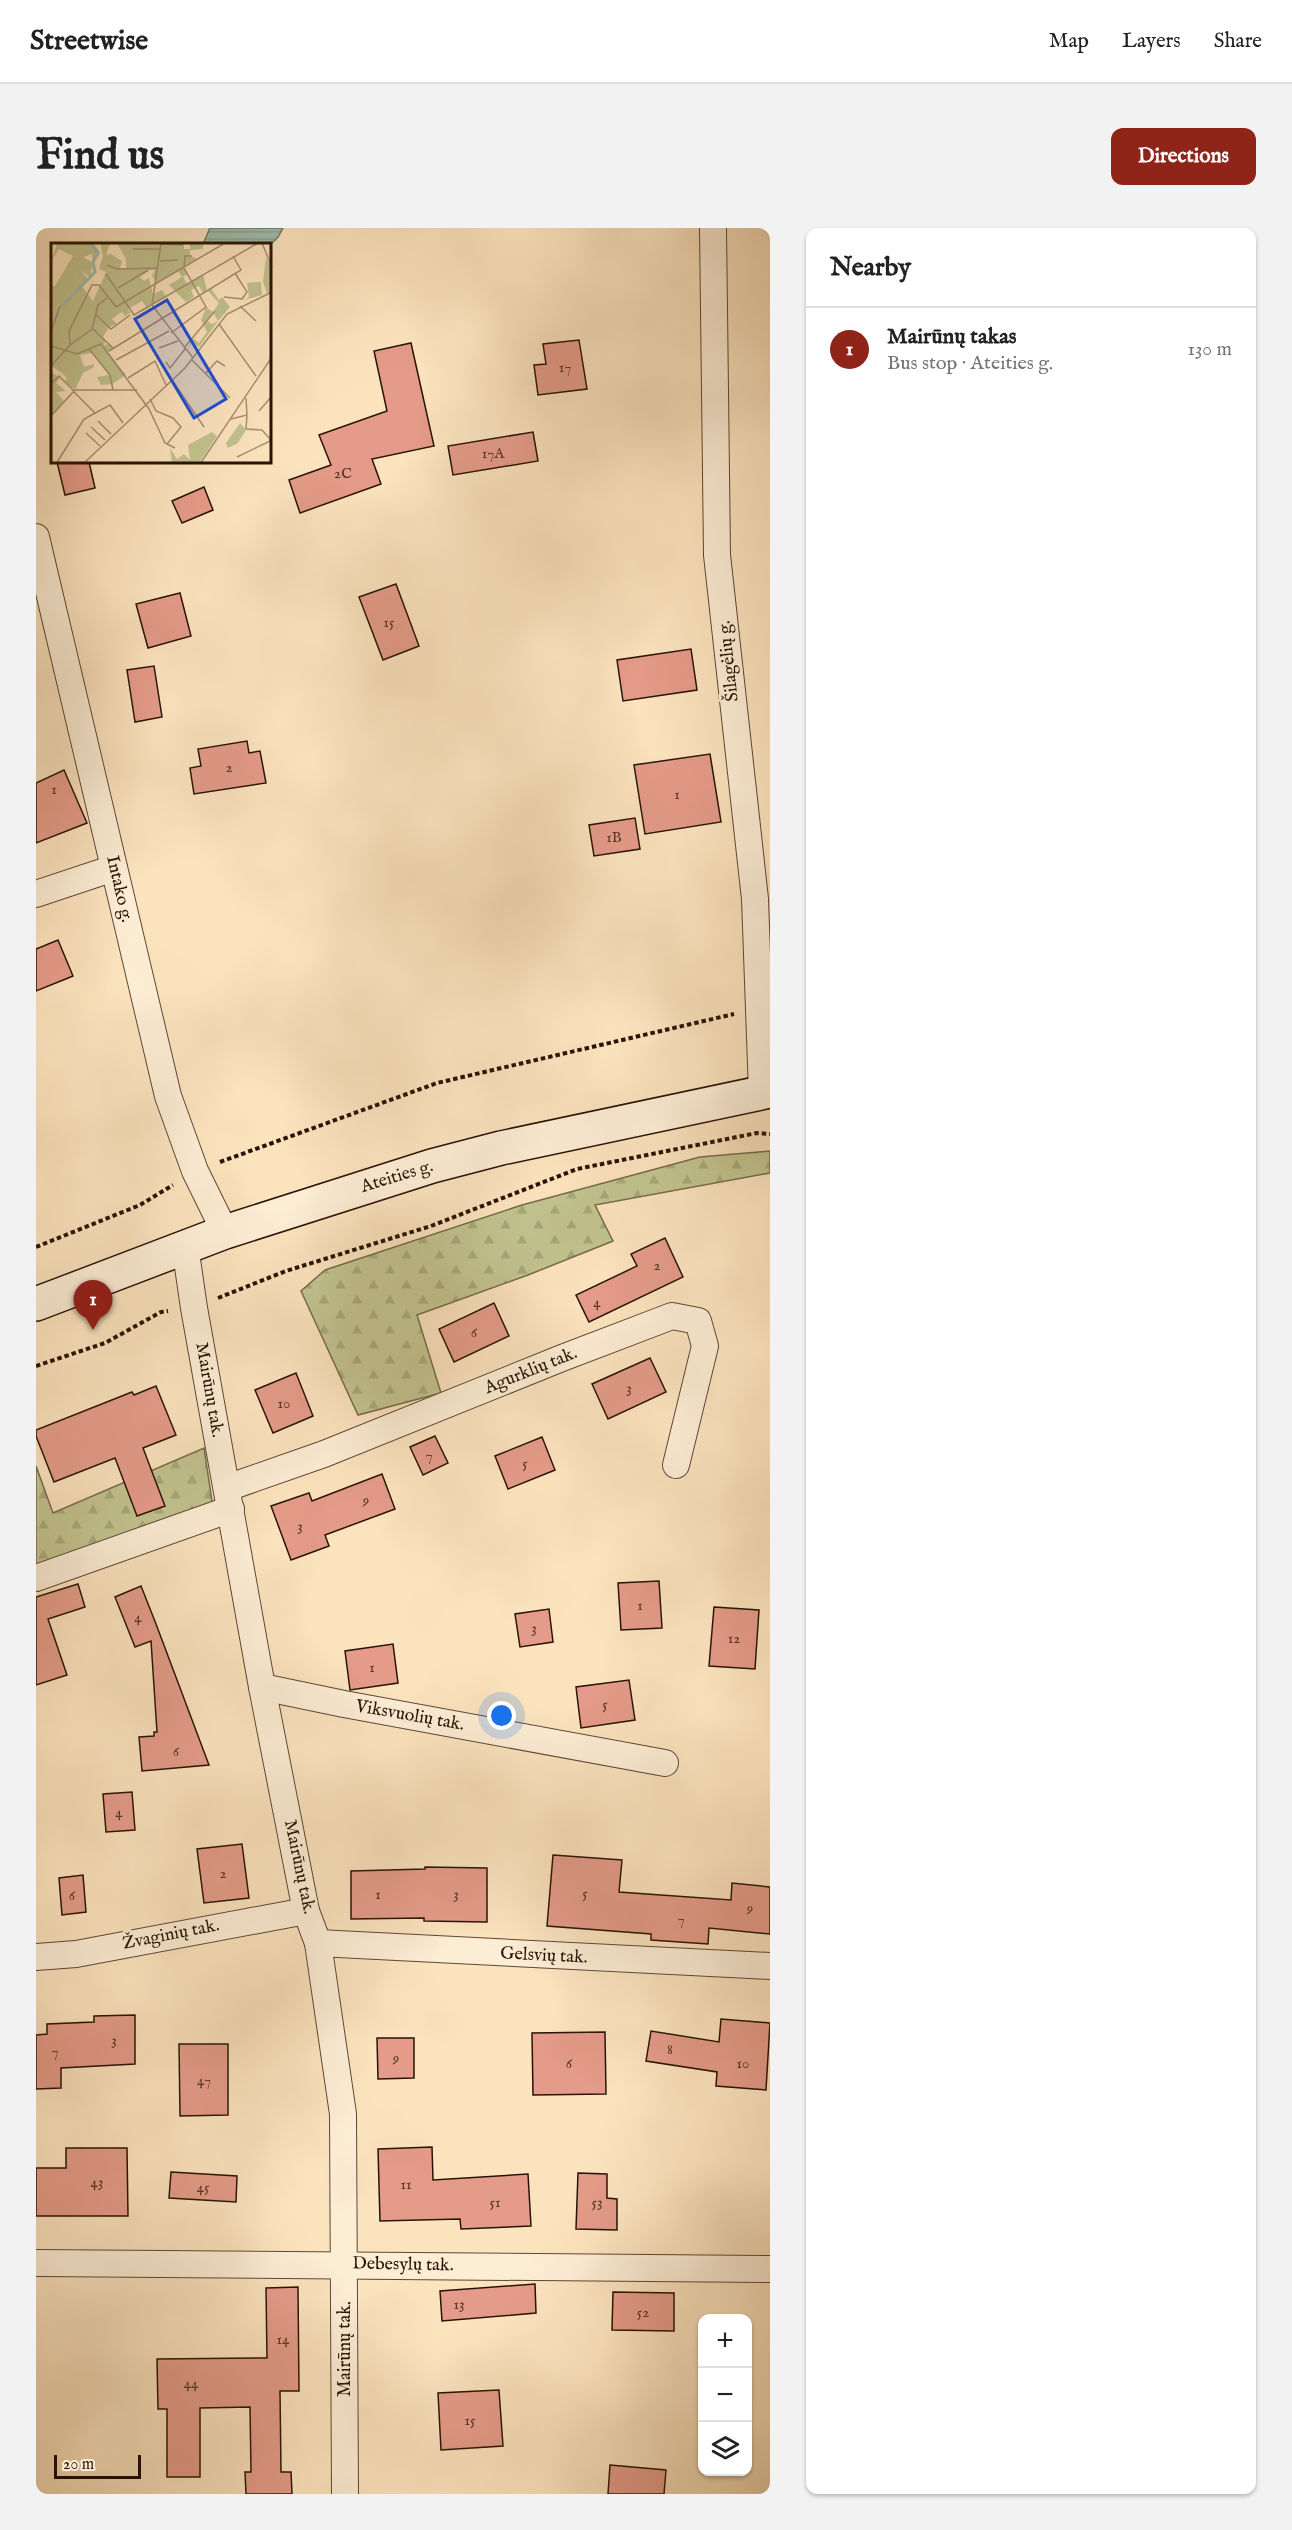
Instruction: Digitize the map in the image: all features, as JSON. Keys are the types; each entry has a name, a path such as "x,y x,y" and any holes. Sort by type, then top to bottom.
{"street":[{"name":"Šilagėlių g.","path":"713,228 717,555 755,899 766,1091"},
{"name":"Intako g.","path":"36,537 168,1095 195,1171 225,1232"},
{"path":"36,894 114,868"},
{"name":"Ateities g.","path":"36,1304 225,1232 432,1166 489,1151 766,1091"},
{"name":"Mairūnų tak.","path":"185,1246 262,1687 306,1911 318,1944 343,2114 345,2494"},
{"name":"Agurklių tak.","path":"36,1578 229,1498 324,1454 672,1316 698,1321 705,1346 676,1465"},
{"name":"Viksvuolių tak.","path":"262,1687 664,1763"},
{"name":"Žvaginių tak.","path":"36,1957 76,1954 306,1911"},
{"name":"Gelsvių tak.","path":"318,1944 770,1966"},
{"name":"Debesylų tak.","path":"36,2263 770,2269"}],"path":[{"path":"36,1247 140,1205 195,1171 437,1083 761,1008"},
{"path":"36,1365 105,1343 161,1312 194,1308 286,1272 431,1226 577,1169 757,1133 770,1134"}],"green space":[{"path":"770,1151 770,1173 595,1205 613,1241 417,1315 441,1393 358,1415 301,1291 325,1270 522,1205 700,1157"},
{"path":"204,1448 213,1508 36,1569 36,1466 53,1513"}],"shaded area":[{"path":"210,228 283,228 272,243 203,243"}],"building":[{"path":"579,340 587,389 538,395 534,365 546,364 543,344"},
{"path":"411,343 434,446 372,459 381,484 300,513 289,480 331,465 319,435 387,411 374,351"},
{"path":"533,432 538,461 453,475 448,446"},
{"path":"57,464 89,464 95,488 65,495"},
{"path":"204,487 213,510 182,523 172,501"},
{"path":"396,584 419,646 383,660 359,597"},
{"path":"180,593 191,636 148,648 136,604"},
{"path":"691,649 697,690 623,701 617,660"},
{"path":"154,666 162,717 135,722 127,670"},
{"path":"247,741 249,753 260,751 266,783 194,794 190,768 201,766 198,749"},
{"path":"710,754 721,822 645,834 634,765"},
{"path":"64,770 87,823 36,843 36,783"},
{"path":"635,818 640,849 594,856 589,825"},
{"path":"58,940 73,976 36,991 36,949"},
{"path":"665,1238 683,1277 589,1322 576,1295 637,1266 631,1254"},
{"path":"494,1303 509,1336 454,1362 439,1329"},
{"path":"650,1358 666,1392 608,1419 592,1384"},
{"path":"296,1373 313,1416 273,1433 255,1390"},
{"path":"156,1386 176,1435 143,1448 165,1506 137,1516 115,1458 54,1482 36,1436 36,1430 132,1392 134,1395"},
{"path":"435,1436 448,1463 423,1475 410,1447"},
{"path":"542,1437 555,1470 508,1489 495,1456"},
{"path":"382,1474 395,1509 325,1535 329,1546 291,1560 271,1506 309,1493 312,1501"},
{"path":"659,1581 662,1628 621,1630 618,1583"},
{"path":"78,1584 85,1607 48,1619 67,1675 36,1685 36,1597"},
{"path":"141,1586 209,1765 142,1771 139,1737 154,1736 154,1732 157,1732 151,1641 135,1647 115,1597"},
{"path":"714,1607 759,1610 755,1669 709,1666"},
{"path":"549,1609 553,1642 520,1647 515,1614"},
{"path":"393,1644 398,1683 350,1690 345,1651"},
{"path":"629,1680 635,1720 581,1728 576,1687"},
{"path":"132,1792 135,1830 106,1832 103,1794"},
{"path":"242,1844 249,1898 204,1903 197,1849"},
{"path":"553,1855 622,1860 619,1892 731,1900 732,1883 770,1887 770,1934 709,1928 708,1944 651,1940 651,1934 547,1926"},
{"path":"425,1867 487,1868 487,1922 424,1921 424,1918 351,1919 351,1871 425,1869"},
{"path":"83,1875 86,1912 62,1915 59,1878"},
{"path":"135,2015 135,2064 61,2068 61,2088 36,2089 36,2035 47,2034 47,2024 94,2022 94,2016"},
{"path":"721,2019 770,2023 766,2090 716,2086 717,2072 646,2061 651,2031 719,2042"},
{"path":"605,2032 606,2094 533,2095 532,2033"},
{"path":"377,2038 414,2038 414,2078 378,2079"},
{"path":"179,2044 228,2044 228,2115 180,2116"},
{"path":"432,2147 433,2180 528,2174 531,2226 461,2229 460,2219 380,2221 378,2149"},
{"path":"66,2148 127,2148 128,2216 36,2216 36,2168 66,2168"},
{"path":"171,2172 237,2176 236,2202 169,2198"},
{"path":"578,2173 607,2174 607,2198 617,2199 617,2230 576,2229"},
{"path":"535,2284 536,2313 442,2321 440,2291"},
{"path":"298,2287 299,2391 280,2391 281,2472 291,2472 292,2494 246,2494 245,2472 251,2472 250,2407 200,2408 200,2477 167,2477 167,2409 158,2409 157,2359 267,2358 266,2288"},
{"path":"613,2292 674,2293 674,2331 612,2330"},
{"path":"499,2390 503,2446 441,2450 438,2393"},
{"path":"610,2465 666,2470 664,2494 608,2494"}],"place":[{"name":"Mairūnų takas","path":"93,1330"}]}
